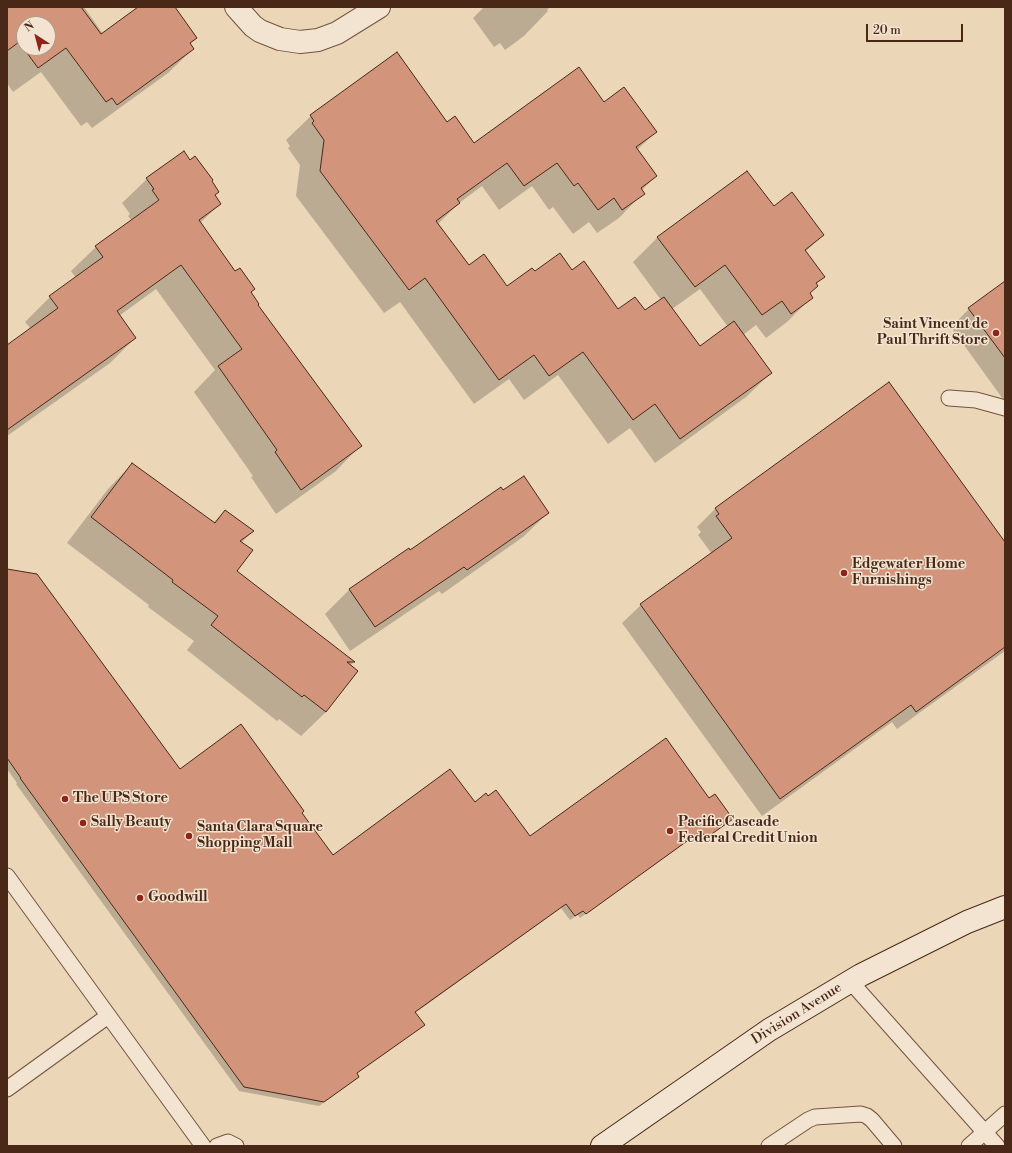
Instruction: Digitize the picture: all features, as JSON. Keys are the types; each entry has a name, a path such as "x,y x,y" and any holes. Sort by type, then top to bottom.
{"street":[{"path":"236,7 253,26 260,31 280,39 300,42 318,40 337,33 379,7"},
{"name":"Division Avenue","path":"602,1146 769,1030 850,981 967,922 1005,907"}],"lane":[{"path":"949,398 981,401 1005,408"},
{"path":"7,876 203,1146"},
{"path":"850,981 997,1146"},
{"path":"7,1089 108,1016"},
{"path":"769,1146 815,1117 861,1114 872,1120 894,1146"},
{"path":"969,1146 1005,1114"},
{"path":"217,1146 228,1142 236,1146"}],"building":[{"path":"7,7 81,7 101,34 138,7 175,7 197,38 190,43 194,49 117,105 112,98 106,102 66,48 56,55 56,16 16,16 16,44 7,51"},
{"path":"397,52 447,122 455,116 474,143 579,67 604,102 624,87 657,132 636,147 657,176 641,188 645,194 622,210 614,198 598,210 578,183 574,186 557,163 524,186 507,163 457,199 460,203 436,221 469,265 484,254 507,286 532,268 535,271 560,253 572,270 584,261 618,309 635,297 645,310 664,297 700,346 734,321 772,373 680,439 655,404 633,420 583,352 549,376 534,355 499,380 425,278 409,290 320,171 324,140 312,123 314,121 310,115"},
{"path":"29,56 55,56 38,68"},
{"path":"184,151 190,160 195,156 213,180 212,181 219,192 215,195 221,204 199,220 235,271 240,268 255,289 251,292 259,304 258,305 362,446 301,490 275,452 277,450 218,366 242,349 181,265 117,311 136,338 7,430 7,345 58,308 49,296 103,257 95,246 159,200 152,190 154,189 146,178"},
{"path":"747,171 774,206 792,192 824,235 805,250 825,277 816,283 818,286 810,293 813,298 791,314 782,301 762,315 725,265 695,287 657,237"},
{"name":"Saint Vincent de Paul Thrift Store","path":"1005,281 1005,358 968,308"},
{"name":"Edgewater Home Furnishings","path":"889,382 1005,542 1005,647 916,712 911,705 780,799 640,604 732,538 716,516 719,514 715,508"},
{"path":"132,463 215,523 225,510 254,531 240,541 253,550 237,571 355,662 347,662 358,671 326,712 304,695 302,697 211,625 218,616 172,582 173,580 91,517"},
{"path":"524,476 549,513 467,570 464,567 375,627 349,589 409,548 410,550 501,487 503,490"},
{"name":"Santa Clara Square Shopping Mall","path":"7,569 37,574 180,769 241,724 304,811 302,813 333,855 450,769 475,802 486,793 488,796 496,790 530,836 666,738 709,798 715,794 733,819 706,838 701,831 586,914 583,911 575,916 566,904 415,1012 425,1025 357,1073 359,1077 324,1102 244,1087 7,758"}],"place":[{"name":"Saint Vincent de Paul Thrift Store","path":"996,333"},
{"name":"Edgewater Home Furnishings","path":"844,573"},
{"name":"The UPS Store","path":"65,799"},
{"name":"Sally Beauty","path":"83,823"},
{"name":"Pacific Cascade Federal Credit Union","path":"670,831"},
{"name":"Santa Clara Square Shopping Mall","path":"189,836"},
{"name":"Goodwill","path":"140,898"}]}
